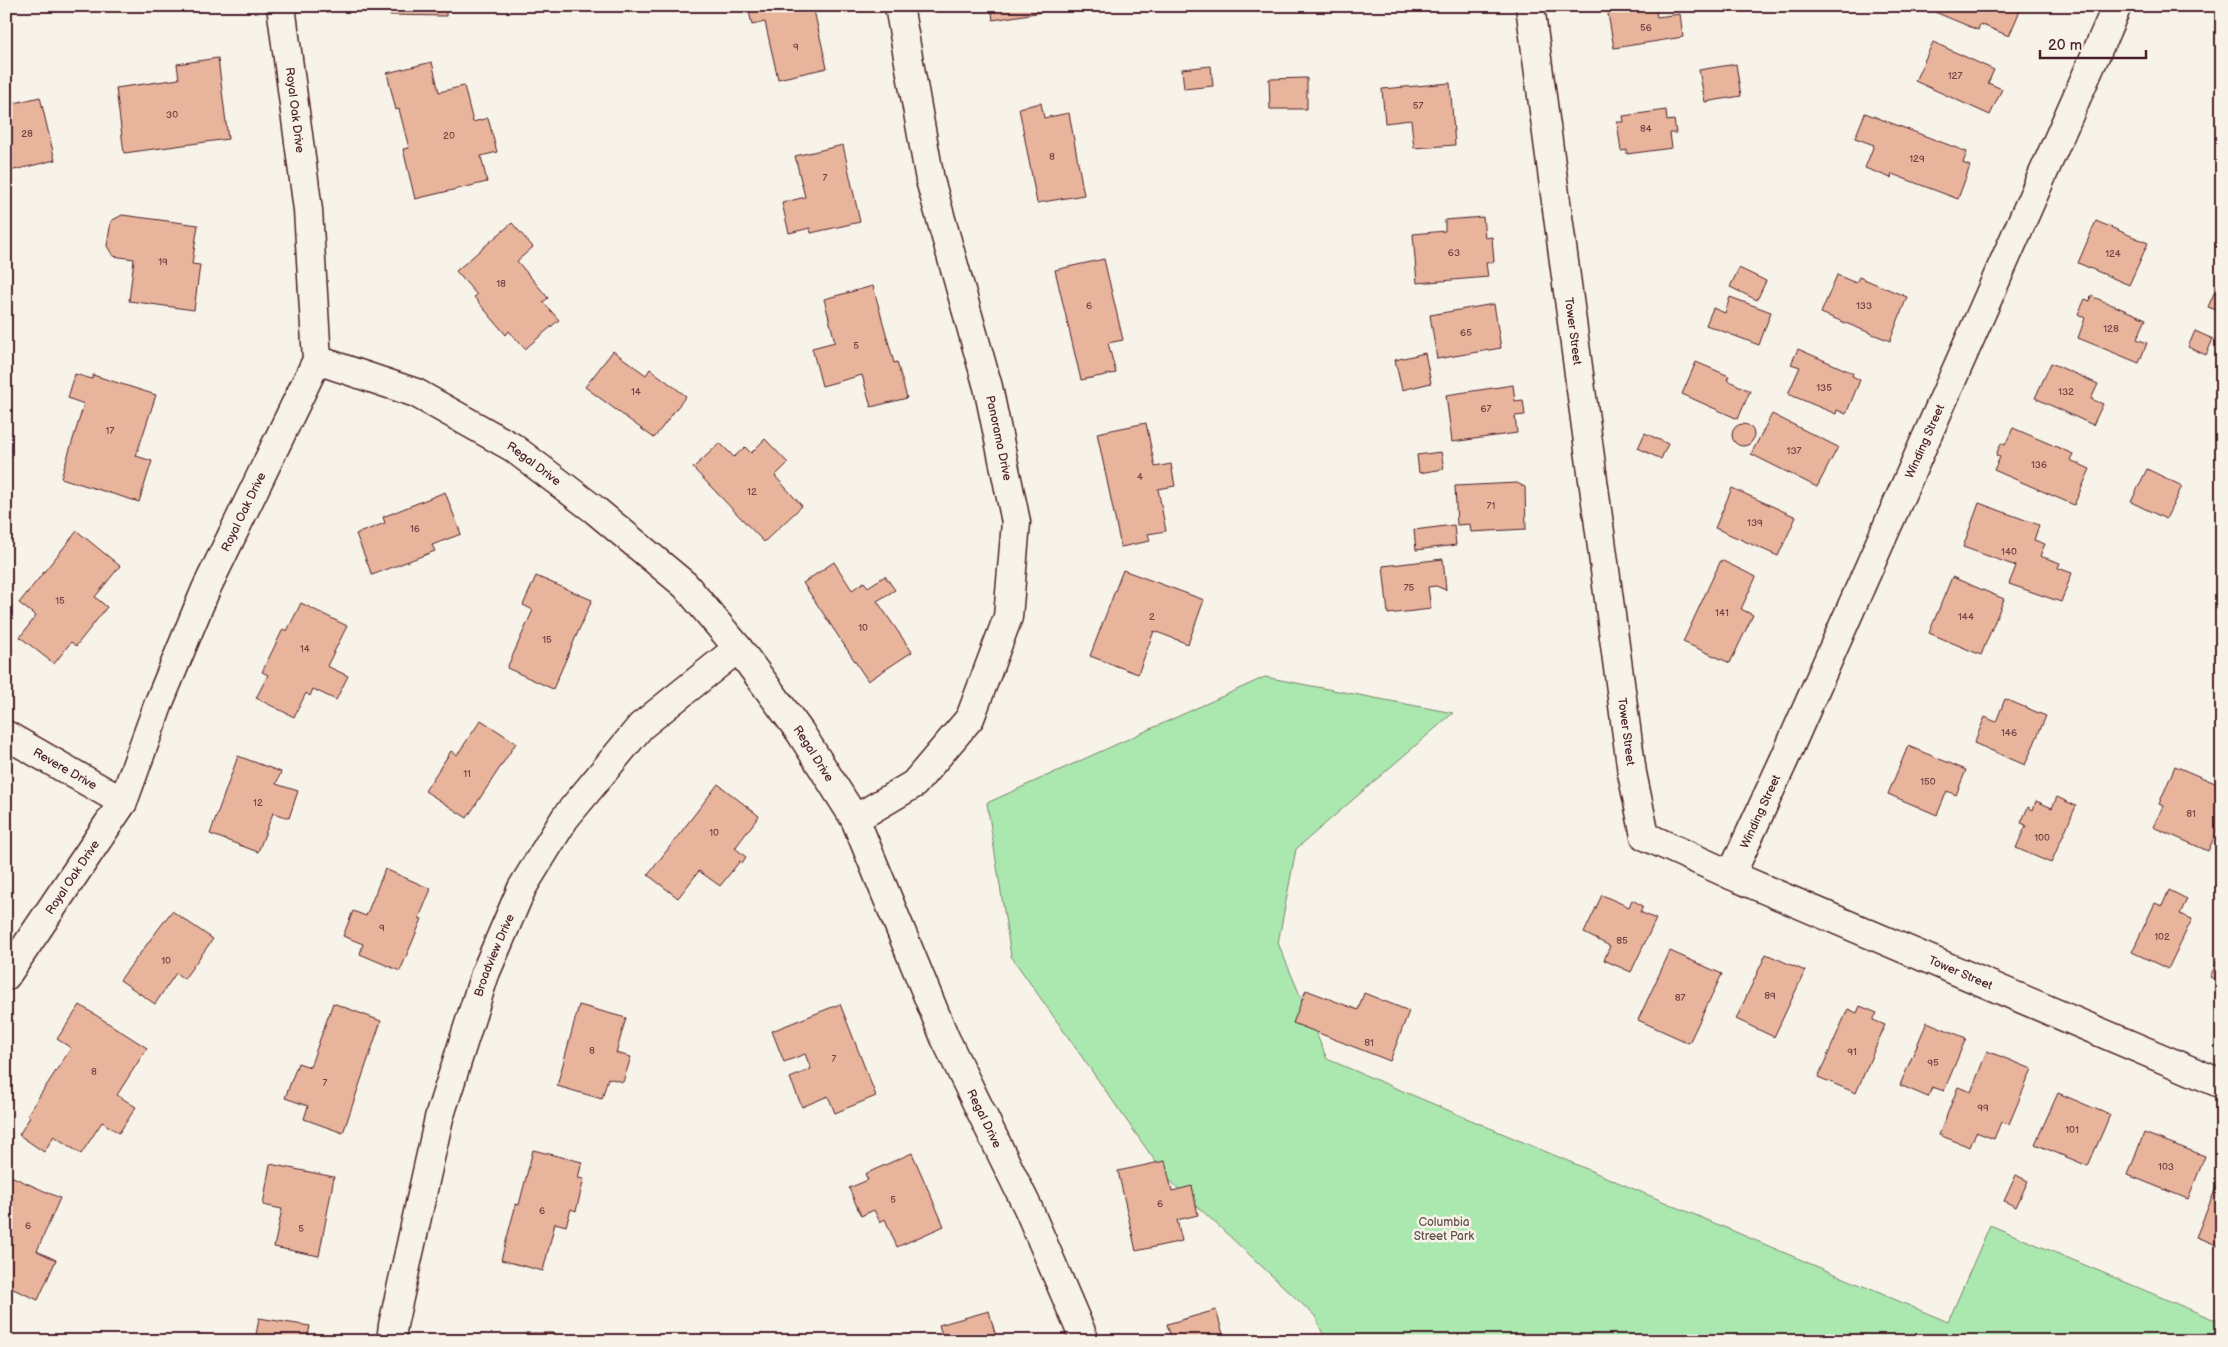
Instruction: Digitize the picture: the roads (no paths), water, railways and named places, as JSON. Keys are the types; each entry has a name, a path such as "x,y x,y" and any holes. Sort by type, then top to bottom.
{"street":[{"name":"Royal Oak Drive","path":"6,976 123,802 160,700 206,589 317,360 308,210 281,6"},
{"name":"Panorama Drive","path":"855,819 914,784 970,718 1008,617 1016,522 988,387 930,180 899,6"},
{"name":"Tower Street","path":"1530,6 1630,764 1645,836 1731,875 2222,1084"},
{"name":"Winding Street","path":"1731,875 1788,751 2116,6"},
{"name":"Regal Drive","path":"317,360 416,392 512,447 595,510 685,585 738,648 800,732 855,819 945,1038 1028,1208 1085,1341"},
{"name":"Broadview Drive","path":"392,1341 395,1315 439,1118 485,974 522,888 565,818 641,726 738,648"},
{"name":"Revere Drive","path":"6,735 123,802"}],"park label":[{"name":"Columbia Street Park","path":"1444,1229"}]}
